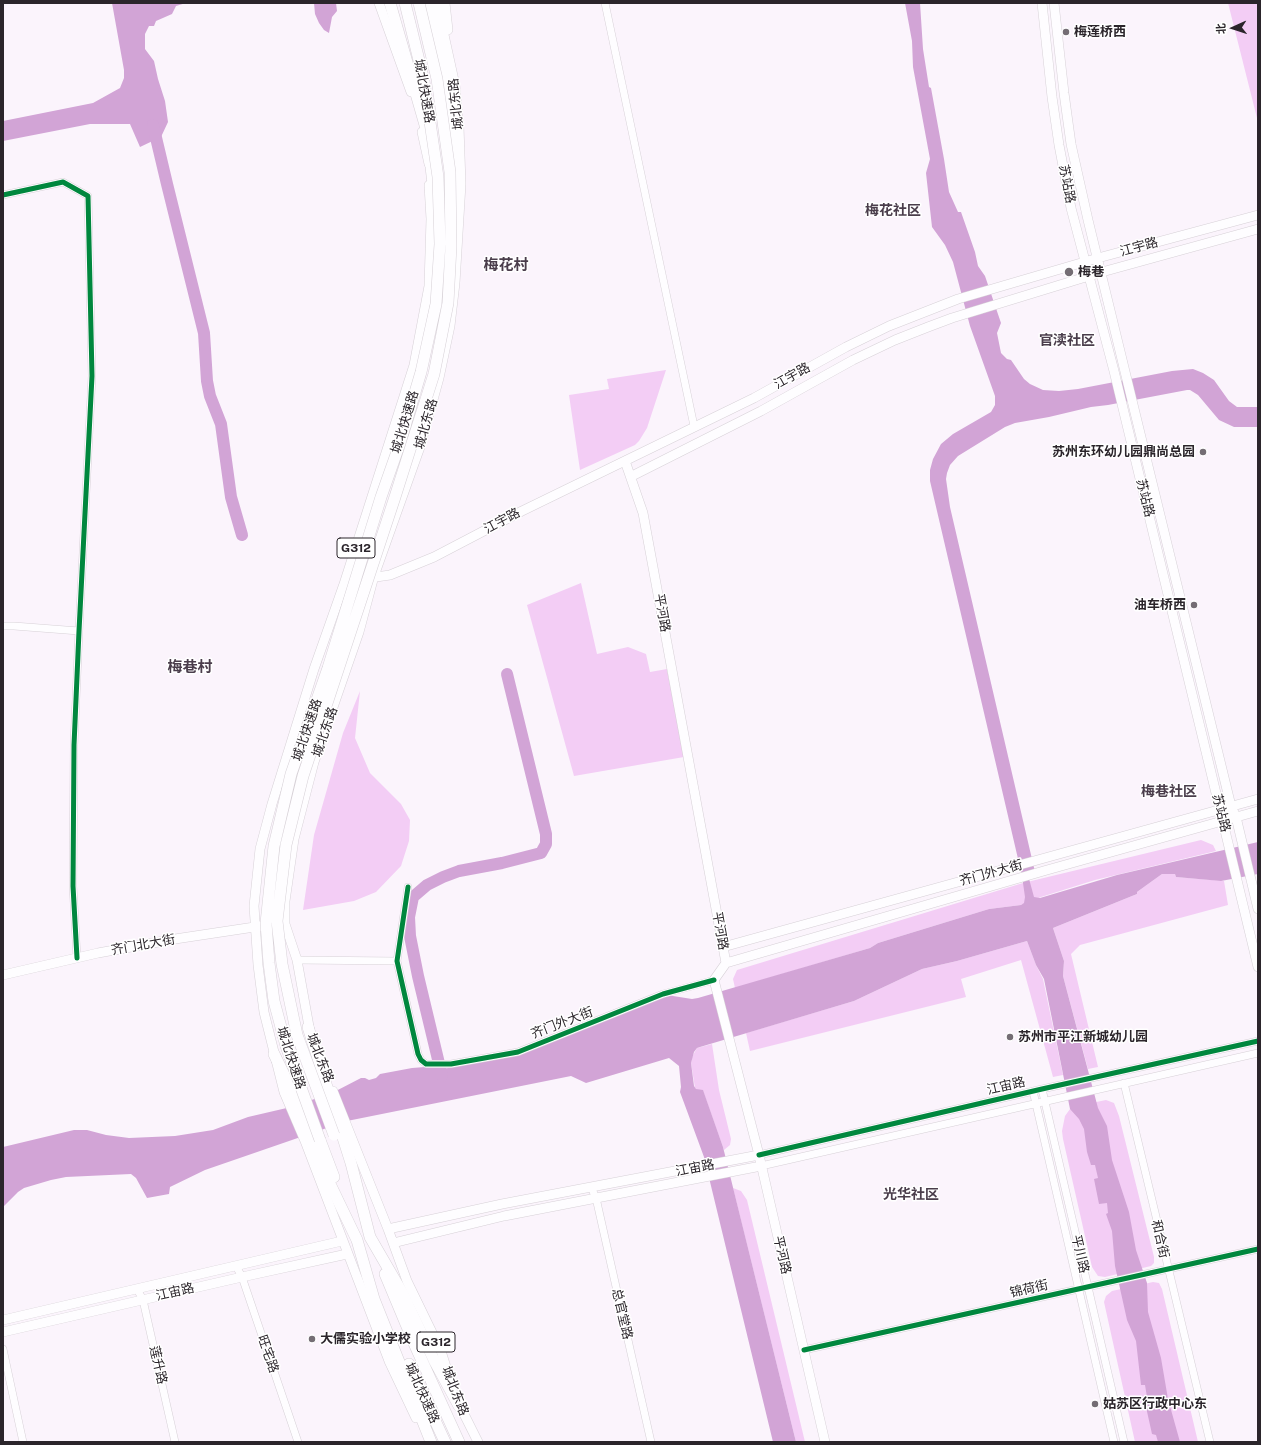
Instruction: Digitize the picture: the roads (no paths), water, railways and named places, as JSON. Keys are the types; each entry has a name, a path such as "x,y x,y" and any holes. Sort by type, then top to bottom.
{"highway":[{"path":"390,3 427,132 446,245"},
{"name":"城北快速路","path":"405,3 424,81 438,177 446,245 448,303 434,374 303,776 286,845 278,921 282,964 298,1035 370,1237 412,1341 459,1442"},
{"name":"城北快速路","path":"419,3 437,79 450,172 446,245 436,304 420,372 400,443 381,497 328,668 291,774 274,846 266,923 274,1001 286,1046 357,1240 401,1347 445,1442"},
{"path":"430,3 447,81 456,171 446,245"},
{"path":"308,1027 351,1162 370,1237 403,1294 434,1360 459,1406"},
{"path":"274,1054 294,1095 319,1161 357,1240 374,1299 430,1442"}],"main road":[{"path":"379,3 418,112"},
{"name":"G312","path":"386,3 418,112 428,162 431,219 429,286 414,365 344,584 314,669 272,804 260,849 254,906 258,965 264,1012 284,1092 305,1142 389,1361 430,1442"},
{"name":"城北东路","path":"437,3 455,85 460,127 461,184 455,283 450,326 439,378 420,446 374,576 359,632 314,762 294,839 285,901 285,924 297,960 308,1027 394,1243 407,1281 441,1351 459,1406 478,1442"},
{"path":"445,3 455,85"},
{"name":"苏站路","path":"1042,3 1052,97 1071,208 1114,371 1258,967"},
{"name":"苏站路","path":"1054,3 1071,144 1231,806 1236,817 1258,909"},
{"name":"江宇路","path":"344,584 374,576 390,575 434,557 522,511 754,398 888,326 958,299 993,288 1258,215"},
{"name":"江宇路","path":"632,476 761,411 871,352 928,327 1102,272 1258,229"},
{"name":"平河路","path":"625,461 632,476 643,513 726,963 714,980 759,1155 826,1442"},
{"name":"齐门外大街","path":"723,947 1258,799"},
{"name":"齐门外大街","path":"726,963 1047,870 1258,811"},
{"name":"齐门北大街","path":"3,975 77,958 175,940 255,927 285,924"},
{"name":"江宙路","path":"388,1228 502,1204 759,1155"},
{"name":"江宙路","path":"394,1243 504,1216 761,1166"},
{"name":"江宙路","path":"3,1320 342,1241"},
{"name":"江宙路","path":"3,1332 347,1254"}],"street":[{"path":"605,3 694,426"},
{"path":"3,195 63,182 88,196 92,376 74,746 73,886 77,958"},
{"path":"3,626 79,631"},
{"path":"297,960 397,962 408,887"},
{"name":"齐门外大街","path":"397,962 418,1054 421,1060 426,1064 451,1064 518,1052 663,994 714,980"},
{"name":"江宙路","path":"759,1155 1054,1086 1258,1041"},
{"name":"江宙路","path":"761,1166 1045,1100 1258,1053"},
{"name":"和合街","path":"1124,1083 1210,1442"},
{"name":"平川路","path":"1042,1089 1124,1442"},
{"name":"平川路","path":"1033,1091 1114,1442"},
{"name":"总官堂路","path":"591,1187 596,1198 651,1442"},
{"name":"锦荷街","path":"804,1350 1258,1249"},
{"name":"旺宅路","path":"236,1266 242,1277 298,1442"},
{"name":"莲升路","path":"137,1289 143,1300 175,1442"},
{"path":"3,1349 23,1442"}],"waterway":[{"path":"153,125 204,333 207,381 210,396 221,424 231,497 242,535"},
{"path":"442,1076 410,936 409,917 413,897 427,885 443,877 459,871 502,863 541,853 546,844 546,834 507,674"}],"place":[{"name":"梅莲桥西","path":"1066,32"},
{"name":"梅巷","path":"1069,272"},
{"name":"苏州东环幼儿园鼎尚总园","path":"1203,452"},
{"name":"油车桥西","path":"1194,605"},
{"name":"苏州市平江新城幼儿园","path":"1010,1037"},
{"name":"大儒实验小学校","path":"312,1339"},
{"name":"姑苏区行政中心东","path":"1095,1404"}],"district":[{"name":"梅花社区","path":"893,211"},
{"name":"梅花村","path":"506,265"},
{"name":"官渎社区","path":"1067,341"},
{"name":"梅巷村","path":"190,667"},
{"name":"梅巷社区","path":"1169,792"},
{"name":"光华社区","path":"911,1195"}]}
